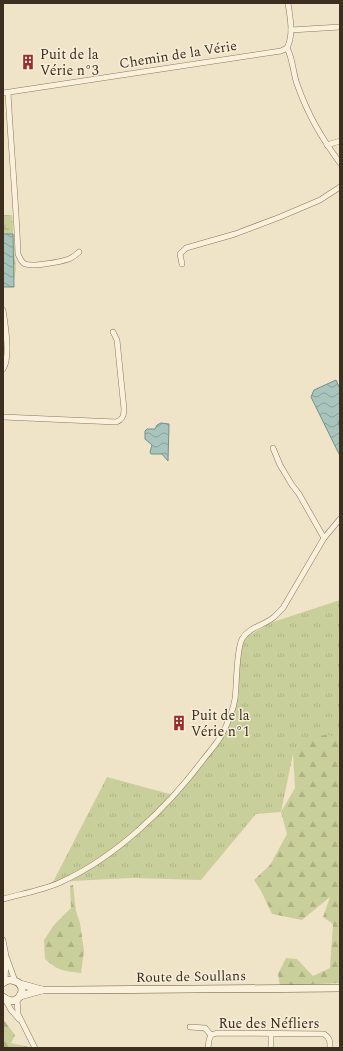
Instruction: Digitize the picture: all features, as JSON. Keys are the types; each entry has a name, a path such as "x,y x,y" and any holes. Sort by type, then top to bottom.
{"main road":[{"name":"Route de Soullans","path":"4,982 10,980 42,990 340,988"},
{"path":"17,982 22,991 19,998"},
{"name":"Route de Soullans","path":"4,998 12,1001 42,990"}],"street":[{"path":"288,3 291,30 291,42 288,48 296,82 316,127 340,163"},
{"path":"291,30 340,27"},
{"name":"Chemin de la Vérie","path":"6,93 281,51 288,48"},
{"path":"6,93 15,187 18,254 20,259 23,263 35,265 62,261 79,252"},
{"path":"327,145 340,141"},
{"path":"182,264 180,254 186,248 235,234 280,217 320,200 340,187"},
{"path":"3,310 7,357 3,369"},
{"path":"3,417 116,422 121,419 124,413 123,401 117,340 113,332"},
{"path":"273,448 284,472 299,494 324,538"},
{"path":"3,900 60,883 78,873 109,853 143,826 173,796 220,737 226,724 234,701 238,660 242,640 250,630 274,617 283,608 324,538 340,519"},
{"path":"3,940 6,956 17,982"},
{"path":"4,982 6,956"},
{"path":"4,998 23,1025"},
{"path":"19,998 18,1014 36,1048"},
{"path":"190,1027 205,1028 211,1035"},
{"name":"Rue des Néfliers","path":"208,1048 211,1035 217,1033 324,1034 330,1041 330,1048"},
{"path":"271,1034 271,1048"}],"green space":[{"path":"3,215 12,215 16,269 13,285 3,286"},
{"path":"340,600 340,753 301,742 293,754 281,812 256,814 201,880 131,878 53,882 107,777 177,796 221,739 239,696 239,657 245,638 270,623"},
{"path":"327,734 340,741 340,983 280,986 278,974 286,958 297,959 313,976 330,968 333,924 323,917 330,897 302,920 272,914 254,880 270,865 287,834 281,812 295,788 293,754 301,742"},
{"path":"73,885 76,911 80,923 84,951 81,973 62,970 45,959 44,940 54,925 71,908 70,886"},
{"path":"3,1019 15,1035 11,1043 30,1048 3,1048"}],"water":[{"path":"3,234 13,234 14,287 3,287"},
{"path":"336,380 340,389 340,419 338,423 340,427 340,456 311,397 314,390"},
{"path":"161,423 169,424 168,461 162,454 151,454 150,452 152,445 145,439 145,431 147,429 155,429 157,425"}],"place":[{"name":"Puit de la Vérie n°3","path":"28,62"},
{"name":"Puit de la Vérie n°1","path":"179,723"}]}
